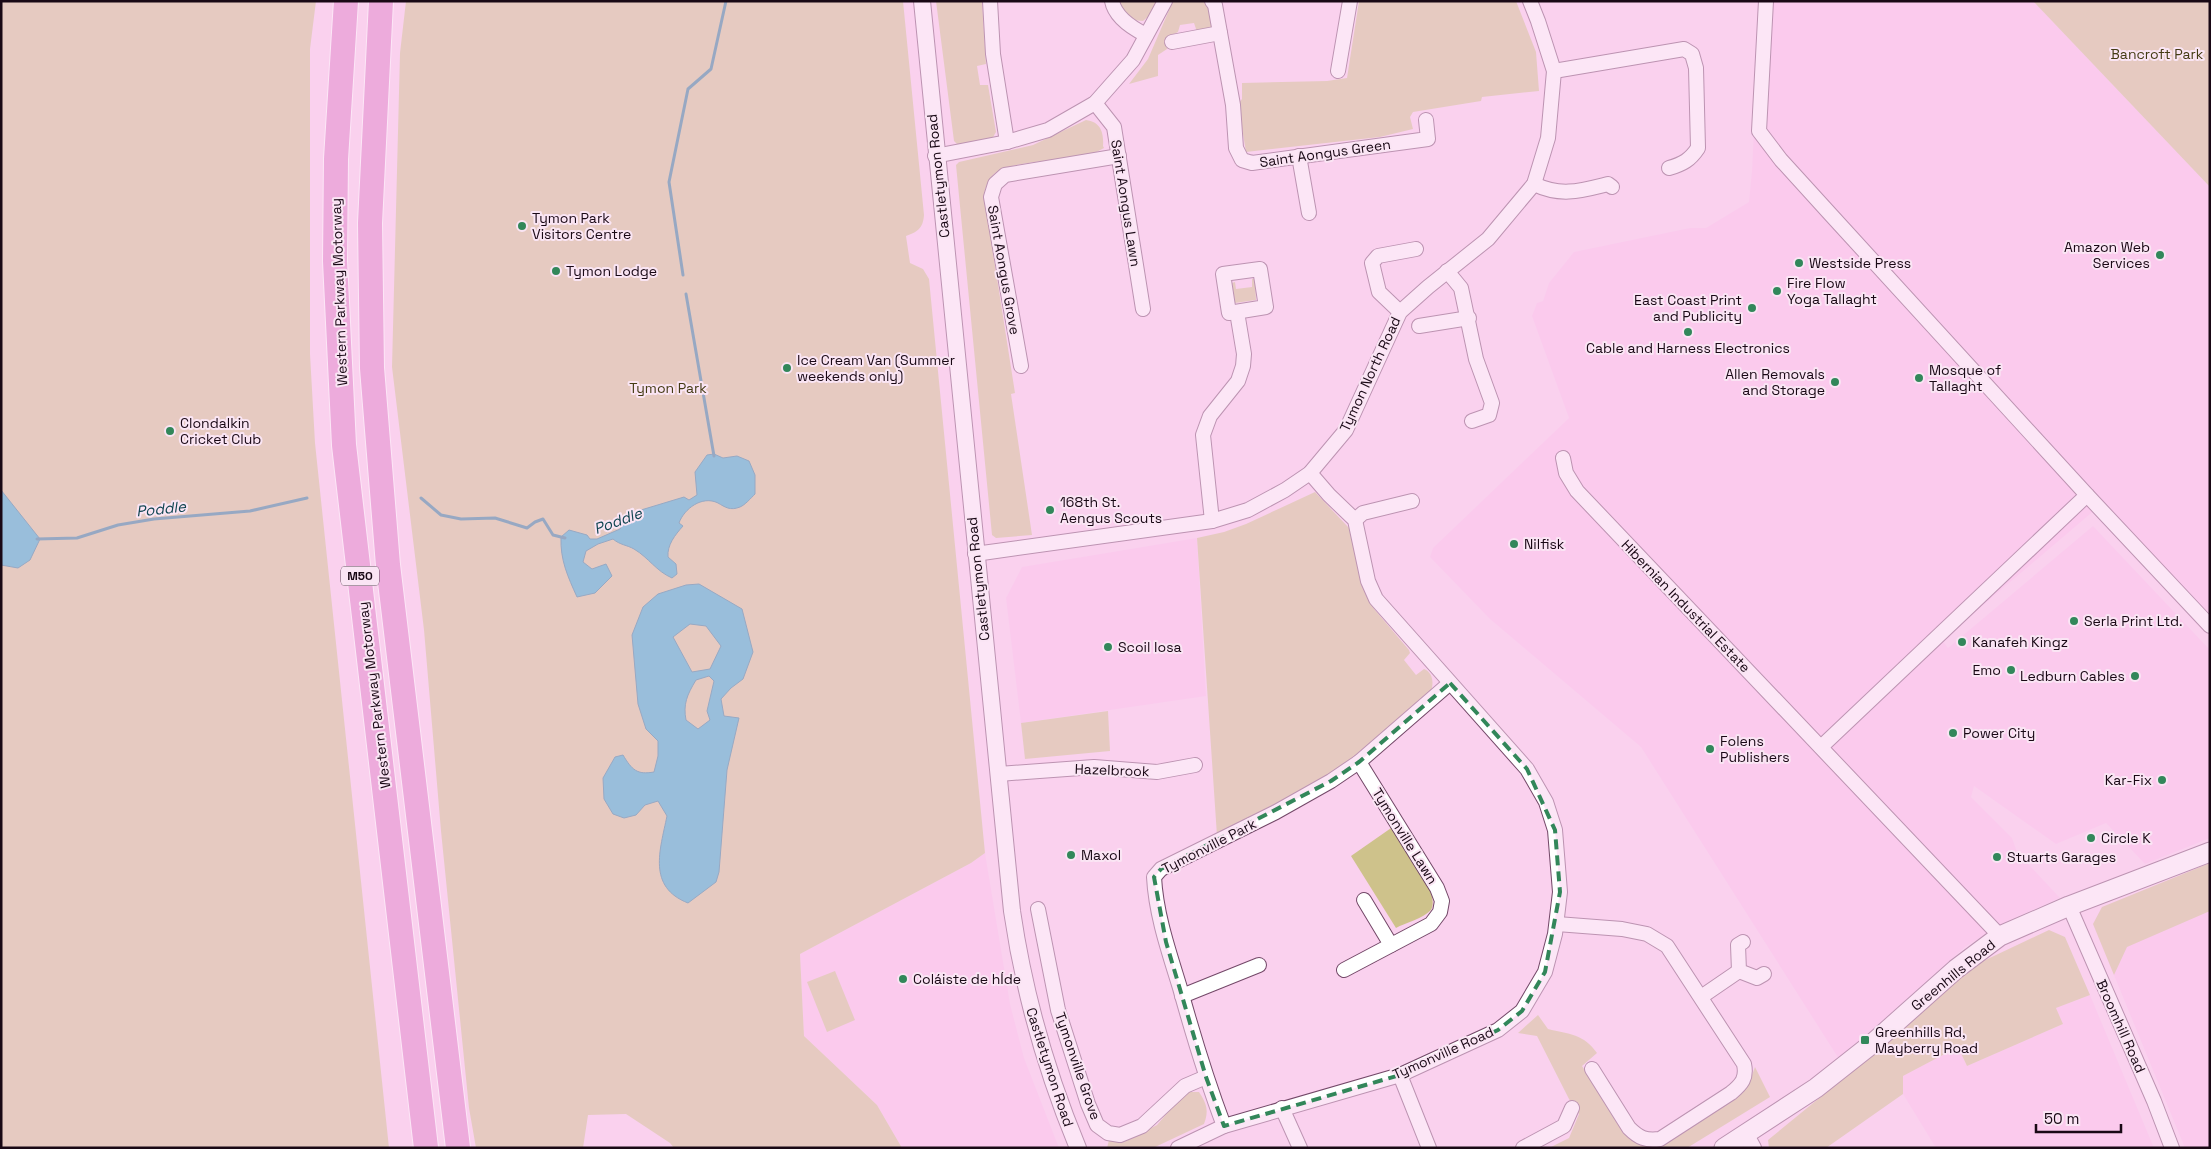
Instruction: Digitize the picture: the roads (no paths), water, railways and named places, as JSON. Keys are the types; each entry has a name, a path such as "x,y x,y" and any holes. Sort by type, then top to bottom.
{"highway":[{"name":"Western Parkway Motorway","path":"346,1 336,159 335,252 344,445 426,1148"},
{"name":"Western Parkway Motorway","path":"381,1 370,223 372,368 388,565 458,1148"}],"main road":[{"name":"Greenhills Road","path":"1724,1148 1749,1141 1873,1043 1956,969 2000,936 2069,906 2210,852"}],"street":[{"name":"Castletymon Road","path":"922,1 1012,911 1020,961 1036,1032 1063,1114 1078,1148"},
{"path":"990,1 994,54 1007,142"},
{"path":"1112,1 1114,10 1134,29 1146,35"},
{"path":"936,156 1007,142 1048,130 1095,103 1133,60 1165,1"},
{"name":"Saint Aongus Green","path":"1212,1 1216,4 1233,105 1236,148 1242,160 1252,163 1428,139 1426,120"},
{"path":"1338,71 1350,1"},
{"name":"Tymon North Road","path":"976,554 1212,521 1248,510 1285,490 1310,473 1346,430 1400,312 1447,271 1488,239 1534,184 1548,138 1554,71 1535,10 1530,1"},
{"path":"1766,1 1759,131 1786,166 2087,495 2210,626"},
{"path":"1172,42 1220,34"},
{"path":"1554,71 1684,48 1692,54 1696,68 1698,148 1692,158 1684,164 1670,168"},
{"name":"Saint Aongus Lawn","path":"1095,103 1114,127 1144,309"},
{"name":"Saint Aongus Grove","path":"1021,366 991,197 995,184 1005,176 1120,156"},
{"path":"1299,156 1309,213"},
{"path":"1534,184 1548,191 1574,193 1608,184 1612,187"},
{"path":"1400,312 1379,292 1372,263 1378,256 1416,249"},
{"path":"1447,271 1461,288 1469,318 1476,359 1492,404 1489,415 1472,421"},
{"path":"1212,521 1203,435 1210,416 1238,381 1243,366 1244,354 1237,312"},
{"path":"1425,325 1469,318"},
{"name":"Hibernian Industrial Estate","path":"1563,458 1566,473 1578,491 2000,936"},
{"path":"1310,473 1355,520 1363,513 1412,501"},
{"path":"1821,747 2087,495"},
{"name":"Tymonville Road","path":"1178,1148 1224,1126 1400,1074 1498,1030 1522,1011 1545,972 1557,924 1560,892 1555,830 1546,802 1527,769 1376,599 1366,574 1355,520"},
{"name":"Tymonville Park","path":"1224,1126 1206,1077 1166,942 1155,896 1154,877 1161,869 1276,812 1331,781 1359,762 1450,683"},
{"name":"Tymonville Lawn","path":"1344,970 1431,924 1440,912 1442,901 1438,888 1401,826 1359,762"},
{"name":"Hazelbrook","path":"999,774 1094,766 1157,772 1195,765"},
{"path":"1364,900 1391,945"},
{"name":"Broomhill Road","path":"2069,906 2154,1101 2172,1148"},
{"name":"Tymonville Grove","path":"1038,909 1058,1010 1088,1104 1097,1125 1108,1134 1120,1135 1142,1126 1185,1086 1206,1077"},
{"path":"1557,924 1622,929 1647,934 1668,946 1744,1064 1746,1075 1741,1085 1731,1093 1660,1139 1648,1141 1636,1136 1629,1128 1592,1069"},
{"path":"1739,971 1738,945 1743,942"},
{"path":"1182,996 1259,965"},
{"path":"1701,997 1739,971"},
{"path":"1739,971 1757,978 1764,974"},
{"path":"1400,1074 1429,1148"},
{"path":"1282,1108 1300,1148"},
{"path":"1523,1148 1564,1126 1572,1108"}],"water":[{"path":"714,454 723,458 737,456 749,461 755,475 755,494 744,505 733,509 712,501 700,502 689,508 679,523 683,526 674,537 669,548 668,557 676,564 677,574 672,578 661,572 634,549 613,539 598,544 586,551 583,562 592,569 606,564 612,576 595,593 577,597 563,561 561,537 569,530 587,535 590,539 597,539 620,529 627,517 641,510 684,497 689,500 697,495 695,472 707,455"},
{"path":"1,490 40,539 30,560 18,568 1,565"},
{"path":"699,584 742,609 753,652 743,679 721,699 724,716 739,718 727,770 719,872 716,882 688,903 675,896 666,887 661,877 660,854 667,816 658,801 645,805 636,815 624,818 613,814 604,799 603,778 615,757 623,755 632,768 639,772 654,772 658,756 658,741 646,729 638,704 632,635 643,607 658,594 686,585","holes":["690,624 706,626 721,646 710,669 692,672 673,637","709,676 714,681 707,711 710,720 698,729 686,720 685,704 696,680"]}],"waterway":[{"path":"683,275 669,182 688,89 711,69 726,1"},
{"path":"686,294 714,456"},
{"name":"Poddle","path":"37,539 77,538 118,525 154,519 250,511 307,498"},
{"name":"Poddle","path":"421,498 441,515 461,519 495,518 527,528 543,519 553,535 565,538"}],"place":[{"name":"Tymon Park Visitors Centre","path":"522,226"},
{"name":"Amazon Web Services","path":"2160,255"},
{"name":"Westside Press","path":"1799,263"},
{"name":"Tymon Lodge","path":"556,271"},
{"name":"Fire Flow Yoga Tallaght","path":"1777,291"},
{"name":"East Coast Print and Publicity","path":"1752,308"},
{"name":"Cable and Harness Electronics","path":"1688,332"},
{"name":"Ice Cream Van (Summer weekends only)","path":"787,368"},
{"name":"Mosque of Tallaght","path":"1919,378"},
{"name":"Allen Removals and Storage","path":"1835,382"},
{"name":"Clondalkin Cricket Club","path":"170,431"},
{"name":"168th St. Aengus Scouts","path":"1050,510"},
{"name":"Nilfisk","path":"1514,544"},
{"name":"Serla Print Ltd.","path":"2074,621"},
{"name":"Kanafeh Kingz","path":"1962,642"},
{"name":"Scoil Iosa","path":"1108,647"},
{"name":"Emo","path":"2011,670"},
{"name":"Ledburn Cables","path":"2135,676"},
{"name":"Power City","path":"1953,733"},
{"name":"Folens Publishers","path":"1710,749"},
{"name":"Kar-Fix","path":"2162,780"},
{"name":"Circle K","path":"2091,838"},
{"name":"Maxol","path":"1071,855"},
{"name":"Stuarts Garages","path":"1997,857"},
{"name":"Coláiste de hÍde","path":"903,979"},
{"name":"Greenhills Rd, Mayberry Road","path":"1865,1040"}],"park label":[{"name":"Bancroft Park","path":"2157,54"},
{"name":"Tymon Park","path":"668,388"}]}
